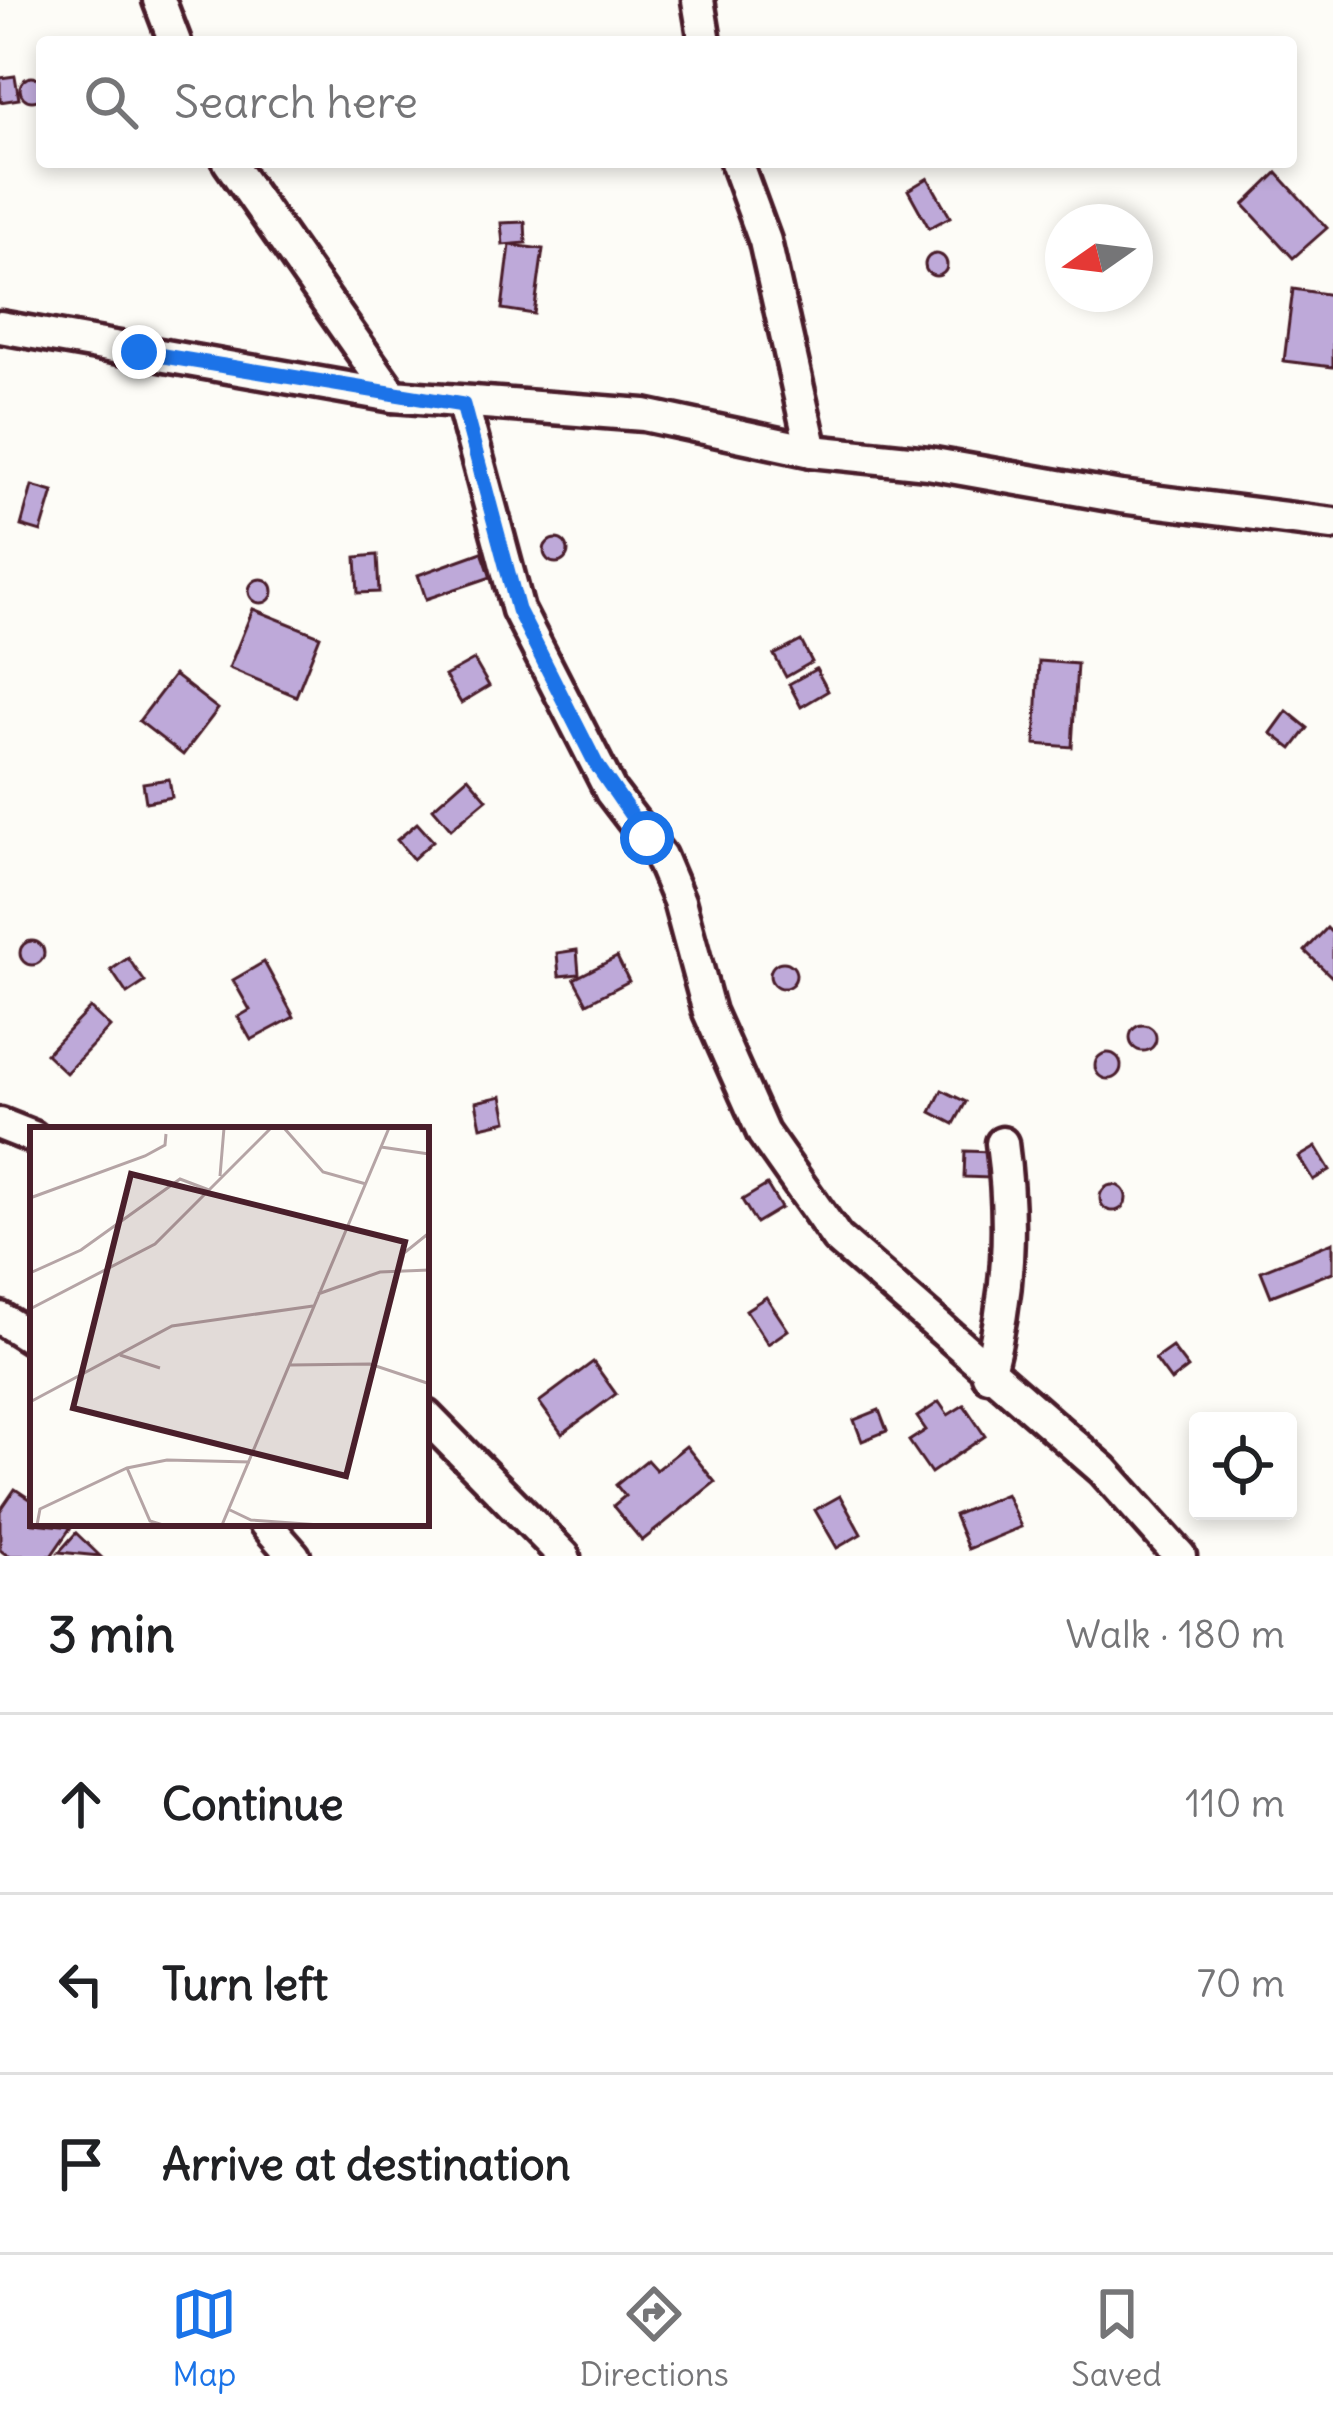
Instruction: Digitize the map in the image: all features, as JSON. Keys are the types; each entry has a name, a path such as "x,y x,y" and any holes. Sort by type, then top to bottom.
{"street":[{"path":"159,0 173,36"},
{"path":"698,0 704,36"},
{"path":"233,168 393,396"},
{"path":"738,168 771,262 812,451"},
{"path":"0,327 393,396 463,405 644,415 812,451 928,463 1121,497 1333,524"},
{"path":"463,405 518,610 603,778 660,856 679,901 710,1012 763,1133 837,1238 988,1375 1103,1470 1180,1556"},
{"path":"0,1124 30,1136"},
{"path":"988,1375 1003,1318 1010,1242 1002,1143"},
{"path":"0,1318 30,1337"},
{"path":"429,1419 564,1556"},
{"path":"268,1526 294,1556"}],"building":[{"path":"15,76 19,99 0,102 0,78"},
{"path":"36,78 36,100 32,101 20,89"},
{"path":"1277,173 1327,228 1293,258 1244,205"},
{"path":"928,178 950,217 929,228 908,190"},
{"path":"525,222 526,243 503,245 501,223"},
{"path":"510,245 543,249 534,314 502,309"},
{"path":"936,254 947,265 936,276 925,265"},
{"path":"1293,289 1333,295 1333,367 1284,361"},
{"path":"32,486 53,492 41,532 21,526"},
{"path":"556,539 565,542 565,560 556,563 547,560 544,551 547,542"},
{"path":"482,552 491,577 426,599 418,575"},
{"path":"377,555 379,592 358,593 356,557"},
{"path":"261,579 273,591 261,603 249,591"},
{"path":"253,609 320,636 296,696 229,668"},
{"path":"801,641 812,662 786,677 774,655"},
{"path":"474,660 489,686 461,703 445,676"},
{"path":"1039,661 1077,664 1072,747 1035,744"},
{"path":"816,669 828,691 801,707 789,684"},
{"path":"174,675 218,709 183,755 139,721"},
{"path":"1287,711 1308,728 1292,749 1271,733"},
{"path":"468,777 487,799 451,829 433,808"},
{"path":"169,779 172,797 146,802 143,783"},
{"path":"417,823 433,841 413,859 397,840"},
{"path":"1327,928 1333,934 1333,978 1305,951"},
{"path":"32,941 41,944 41,962 32,965 23,962 20,953 23,944"},
{"path":"577,950 579,974 559,976 557,953"},
{"path":"617,957 629,981 587,1003 574,979"},
{"path":"128,958 145,982 127,994 111,970"},
{"path":"264,962 294,1017 251,1040 238,1017 250,1010 233,980"},
{"path":"783,962 796,975 783,988 770,975"},
{"path":"90,1008 110,1027 66,1073 46,1054"},
{"path":"1143,1025 1156,1038 1143,1051 1130,1038"},
{"path":"1108,1053 1121,1066 1108,1079 1095,1066"},
{"path":"942,1090 966,1102 954,1124 931,1112"},
{"path":"502,1096 507,1121 481,1127 476,1102"},
{"path":"1316,1147 1330,1170 1313,1180 1299,1157"},
{"path":"965,1151 991,1152 990,1178 964,1177"},
{"path":"767,1185 781,1208 756,1223 742,1200"},
{"path":"1113,1185 1126,1198 1113,1211 1100,1198"},
{"path":"1333,1242 1333,1272 1271,1296 1261,1271"},
{"path":"766,1297 788,1330 768,1344 746,1310"},
{"path":"1172,1347 1188,1368 1171,1381 1155,1359"},
{"path":"593,1362 616,1394 562,1434 539,1402"},
{"path":"939,1402 948,1415 964,1405 985,1436 931,1473 909,1441 926,1430 917,1417"},
{"path":"879,1410 887,1431 862,1441 854,1420"},
{"path":"686,1446 715,1482 642,1541 613,1506 625,1496 616,1485 647,1460 656,1470"},
{"path":"15,1489 30,1499 30,1526 71,1527 51,1556 8,1556 0,1550 0,1511"},
{"path":"1006,1494 1021,1527 968,1549 954,1515"},
{"path":"840,1496 861,1534 837,1548 815,1510"},
{"path":"76,1533 100,1556 59,1552"}],"route":[{"path":"139,352 463,405 518,610 611,792 647,838"}]}
